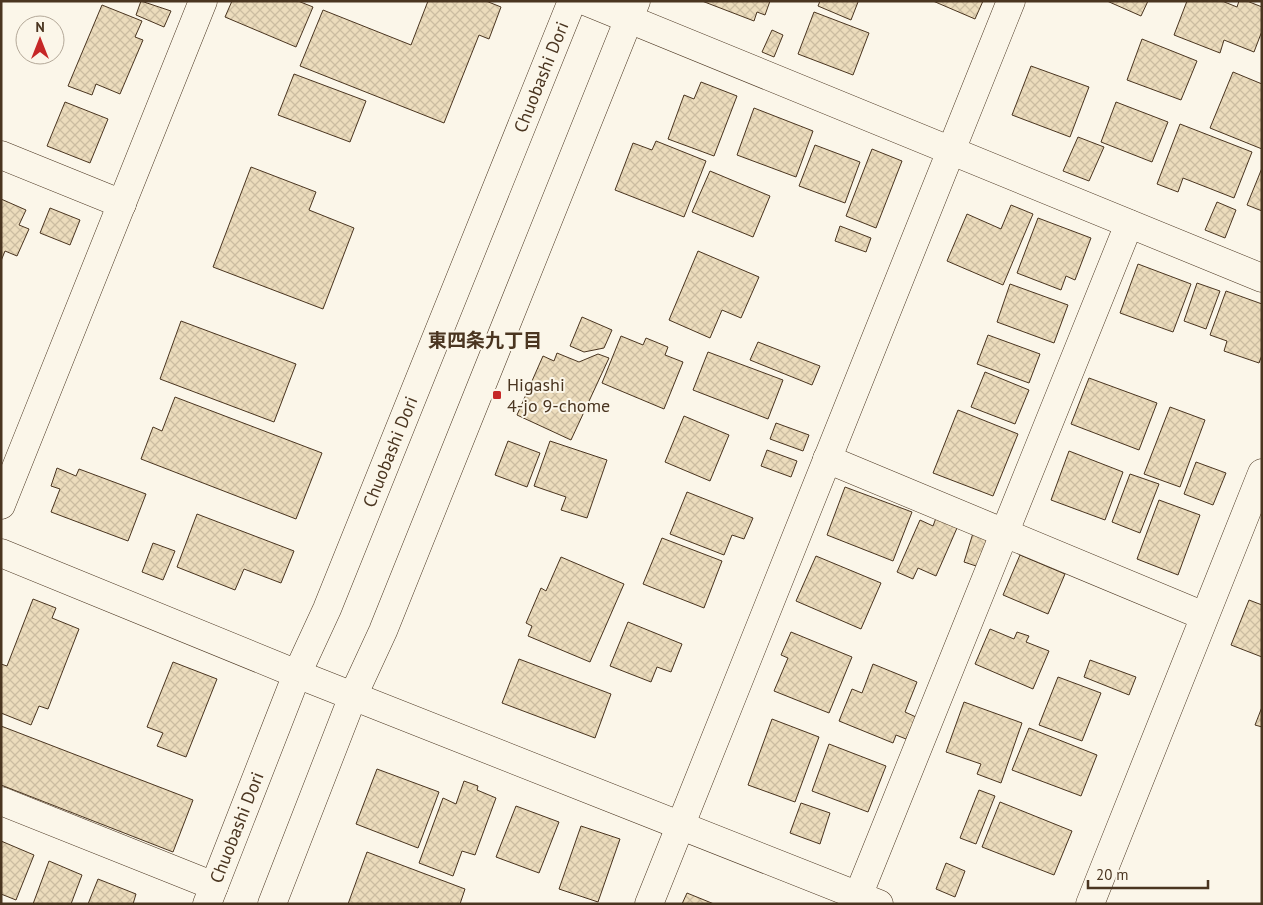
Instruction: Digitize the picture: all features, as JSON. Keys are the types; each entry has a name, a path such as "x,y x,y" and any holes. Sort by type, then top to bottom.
{"street":[{"path":"1,505 203,1"},
{"name":"Chuobashi Dori","path":"211,895 298,674 334,590 572,1"},
{"path":"585,1 632,10 951,151 1262,278"},
{"path":"648,904 1011,1"},
{"path":"272,904 353,696 383,631 632,10"},
{"path":"1,155 122,204"},
{"path":"1,553 298,674 680,825 856,898 1129,224"},
{"path":"827,460 1005,532 1204,616"},
{"path":"1090,904 1262,472"},
{"path":"1,801 211,895"}],"building":[{"path":"141,1 171,11 164,27 136,15"},
{"path":"232,1 298,1 313,7 296,47 225,17"},
{"path":"428,1 486,1 501,7 489,39 479,35 444,123 300,66 323,10 411,45"},
{"path":"702,1 770,1 765,15 757,12 754,21"},
{"path":"820,1 858,2 851,20 818,6"},
{"path":"933,1 983,1 975,19"},
{"path":"1107,1 1148,1 1141,16"},
{"path":"1187,1 1222,1 1237,7 1239,1 1247,1 1262,7 1262,31 1254,52 1224,40 1220,53 1174,35"},
{"path":"102,5 142,21 135,37 143,40 120,94 96,84 92,95 68,86"},
{"path":"814,12 869,33 853,75 798,54"},
{"path":"772,30 783,35 774,57 762,52"},
{"path":"1142,39 1197,61 1181,100 1127,80"},
{"path":"1031,66 1089,87 1070,137 1012,115"},
{"path":"1233,72 1262,84 1262,149 1210,128"},
{"path":"294,74 366,101 350,142 278,115"},
{"path":"701,82 737,96 714,156 668,139 684,95 694,99"},
{"path":"65,102 108,119 90,163 47,146"},
{"path":"1116,102 1168,122 1152,162 1101,142"},
{"path":"754,108 813,131 796,177 737,155"},
{"path":"1180,124 1252,152 1234,198 1183,178 1178,192 1157,184"},
{"path":"1078,137 1104,147 1089,181 1063,171"},
{"path":"656,141 706,161 684,217 615,190 633,143 652,150"},
{"path":"815,145 860,162 845,203 799,186"},
{"path":"872,149 902,161 876,228 846,216"},
{"path":"251,167 316,192 309,210 354,228 323,309 213,267"},
{"path":"1262,168 1262,211 1247,205"},
{"path":"710,171 770,196 753,237 692,212"},
{"path":"1,199 26,210 19,225 29,229 17,256 5,251 1,261"},
{"path":"1217,202 1236,210 1225,238 1205,230"},
{"path":"1011,205 1033,214 1003,285 947,261 967,214 1001,229"},
{"path":"50,208 80,220 70,245 40,233"},
{"path":"1038,218 1091,238 1075,280 1066,276 1061,290 1017,273"},
{"path":"840,226 871,238 866,252 835,241"},
{"path":"698,251 759,277 741,318 722,310 710,338 669,320"},
{"path":"1138,264 1191,284 1173,332 1120,313"},
{"path":"1197,283 1220,291 1206,329 1184,321"},
{"path":"1010,284 1068,305 1054,343 997,322"},
{"path":"1226,291 1262,304 1262,355 1259,363 1224,351 1227,341 1210,335"},
{"path":"582,317 612,330 604,348 584,352 570,346"},
{"path":"181,321 296,364 274,422 160,379"},
{"path":"988,335 1040,354 1029,383 977,364"},
{"path":"621,336 643,345 646,338 668,347 665,355 683,362 664,409 602,383"},
{"path":"758,342 820,366 812,385 750,360"},
{"path":"708,352 783,380 768,419 693,390"},
{"path":"557,353 579,362 598,354 609,358 571,440 517,415 543,356 554,361"},
{"path":"985,372 1029,390 1015,424 971,407"},
{"path":"1089,378 1157,403 1139,450 1071,424"},
{"path":"175,397 322,453 296,519 141,459 153,427 162,431"},
{"path":"1170,407 1205,420 1180,487 1144,474"},
{"path":"958,410 1018,434 993,496 933,473"},
{"path":"684,416 729,435 710,481 665,462"},
{"path":"776,423 809,435 803,451 770,439"},
{"path":"508,441 540,453 527,487 495,475"},
{"path":"550,441 607,460 587,518 561,510 566,497 534,486"},
{"path":"767,450 797,461 791,477 761,466"},
{"path":"1069,451 1123,472 1105,520 1051,500"},
{"path":"1196,462 1226,473 1213,505 1184,494"},
{"path":"57,468 76,476 79,469 146,494 128,541 51,512 60,489 51,486"},
{"path":"1130,474 1159,484 1140,533 1112,522"},
{"path":"845,487 912,512 893,561 827,535"},
{"path":"687,492 753,518 744,539 732,535 724,555 670,534"},
{"path":"1159,500 1200,515 1178,575 1137,559"},
{"path":"197,514 294,551 281,583 244,569 235,590 177,567"},
{"path":"936,518 957,528 936,576 918,568 913,579 897,572 920,520 933,526"},
{"path":"974,530 993,537 982,568 964,562"},
{"path":"662,538 722,561 704,608 643,584"},
{"path":"153,543 175,551 163,580 142,572"},
{"path":"1020,555 1065,574 1048,614 1003,595"},
{"path":"816,556 881,583 861,629 796,601"},
{"path":"561,557 624,584 590,662 528,636 532,626 526,623 541,588 546,591"},
{"path":"33,599 56,608 52,618 79,629 48,709 39,706 31,725 1,713 1,664 7,666"},
{"path":"1249,600 1262,605 1262,657 1231,645"},
{"path":"628,622 682,644 671,672 657,667 651,682 610,666"},
{"path":"990,629 1014,639 1017,632 1029,636 1026,642 1049,651 1033,689 975,664"},
{"path":"791,632 852,657 829,713 774,691 788,658 781,655"},
{"path":"519,659 611,694 595,738 502,703"},
{"path":"1090,660 1136,677 1129,695 1084,677"},
{"path":"173,662 217,679 186,757 157,746 163,733 147,727"},
{"path":"873,664 917,682 905,712 916,717 906,739 896,735 893,743 839,721 852,689 862,693"},
{"path":"1058,677 1101,693 1082,741 1039,725"},
{"path":"964,702 1022,723 1001,783 977,774 981,764 946,752"},
{"path":"1262,707 1262,727 1255,725"},
{"path":"772,719 819,737 795,802 748,785"},
{"path":"1,726 193,800 173,852 1,785"},
{"path":"1029,728 1097,755 1081,796 1012,770"},
{"path":"829,744 886,766 868,812 812,791"},
{"path":"377,769 439,792 418,848 356,824"},
{"path":"464,781 478,786 477,790 496,798 475,855 462,851 453,876 419,863 443,798 456,804"},
{"path":"979,790 995,796 976,844 960,838"},
{"path":"1000,802 1072,831 1054,875 982,847"},
{"path":"801,803 830,813 820,844 790,833"},
{"path":"516,806 559,822 539,873 496,857"},
{"path":"581,826 620,839 598,902 559,889"},
{"path":"1,841 34,855 16,900 1,894"},
{"path":"367,852 465,889 460,904 348,904"},
{"path":"49,861 82,875 71,904 33,904"},
{"path":"946,863 965,871 955,897 936,889"},
{"path":"98,879 136,894 133,904 88,904"},
{"path":"687,893 714,904 682,904"}],"place":[{"name":"Higashi 4-jo 9-chome","path":"497,395"}],"district":[{"name":"東四条九丁目","path":"485,340"}]}
